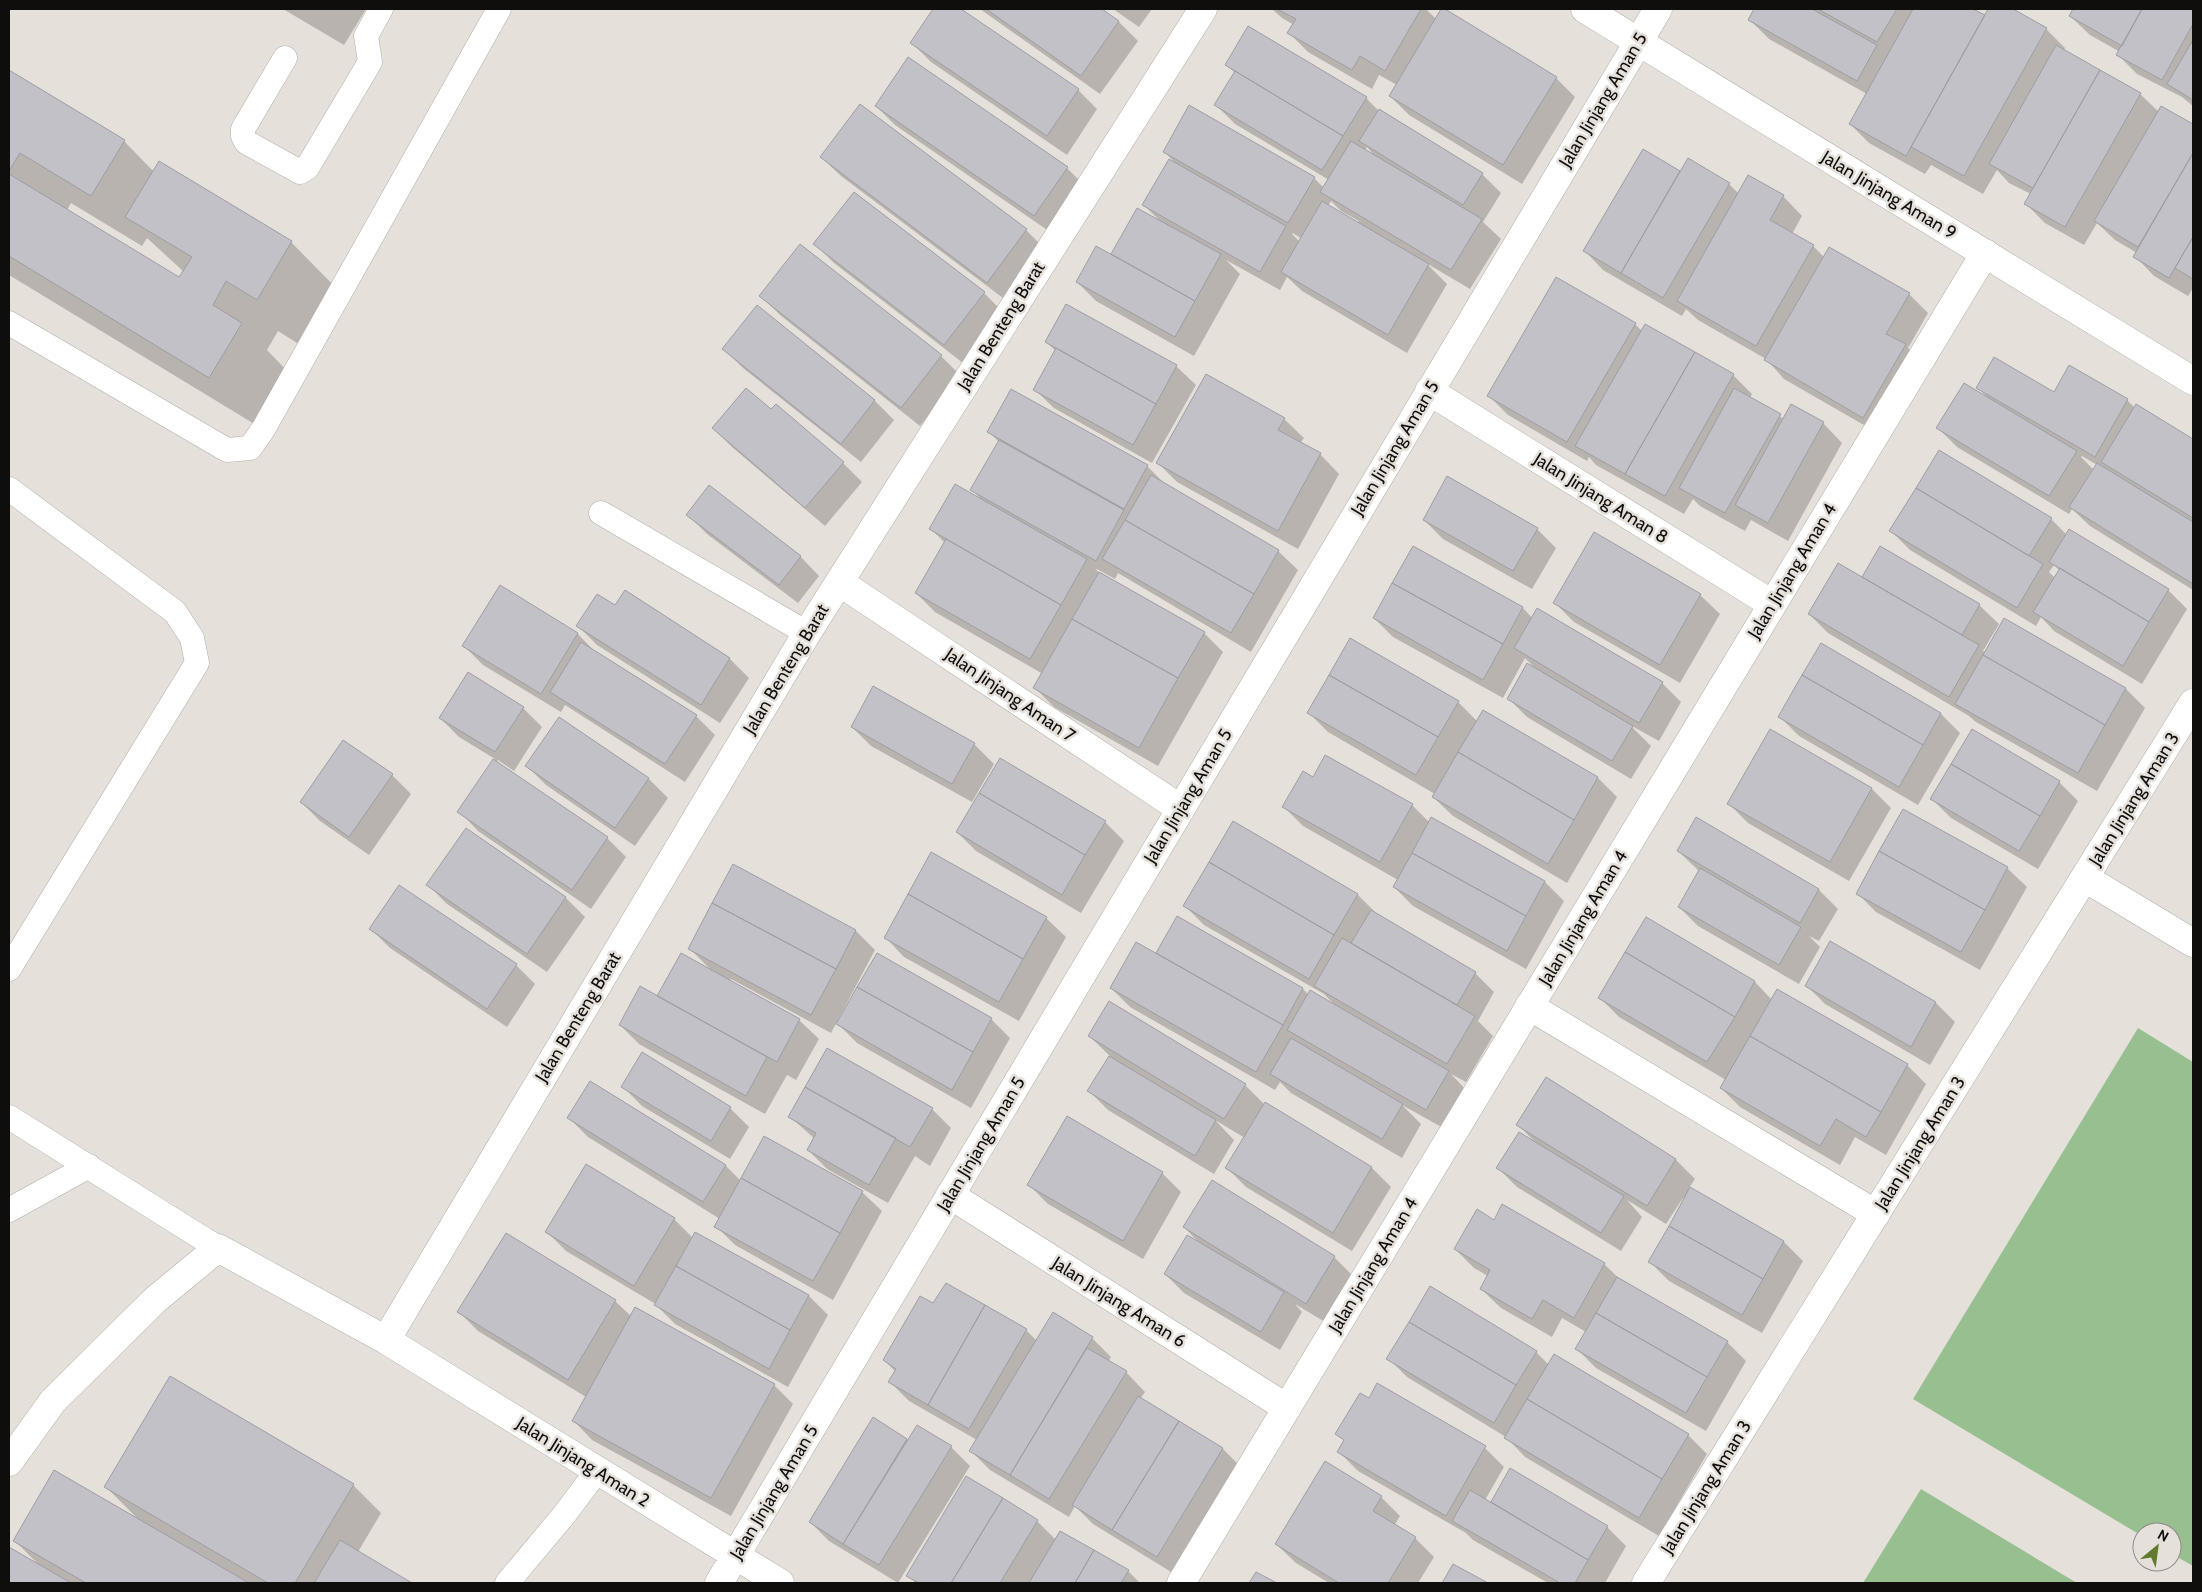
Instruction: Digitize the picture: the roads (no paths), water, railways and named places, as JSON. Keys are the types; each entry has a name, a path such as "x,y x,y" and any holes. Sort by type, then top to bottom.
{"street":[{"name":"Jalan Benteng Barat","path":"386,1340 838,582 1203,9"},
{"name":"Jalan Jinjang Aman 9","path":"1585,9 2193,380"},
{"name":"Jalan Jinjang Aman 5","path":"719,1583 1658,9"},
{"name":"Jalan Jinjang Aman 4","path":"1181,1583 1985,253"},
{"name":"Jalan Jinjang Aman 8","path":"1429,391 1772,604"},
{"name":"Jalan Jinjang Aman 7","path":"838,582 1181,809"},
{"name":"Jalan Jinjang Aman 3","path":"1646,1583 2193,703"},
{"path":"2085,878 2193,943"},
{"path":"1529,1006 1876,1214"},
{"name":"Jalan Jinjang Aman 6","path":"950,1195 1287,1408"},
{"path":"9,1462 52,1401 155,1300 218,1248"},
{"name":"Jalan Jinjang Aman 2","path":"218,1248 386,1340 780,1583"}],"lane":[{"path":"285,58 243,129 243,136 246,142 300,172 307,168 370,62 366,36 381,9"},
{"path":"9,323 227,450 250,448 264,428 498,9"},
{"path":"9,489 175,612 192,638 197,663 9,969"},
{"path":"601,513 807,633"},
{"path":"9,1118 218,1248"},
{"path":"9,1210 89,1166"},
{"path":"507,1583 564,1516 597,1471"}]}
